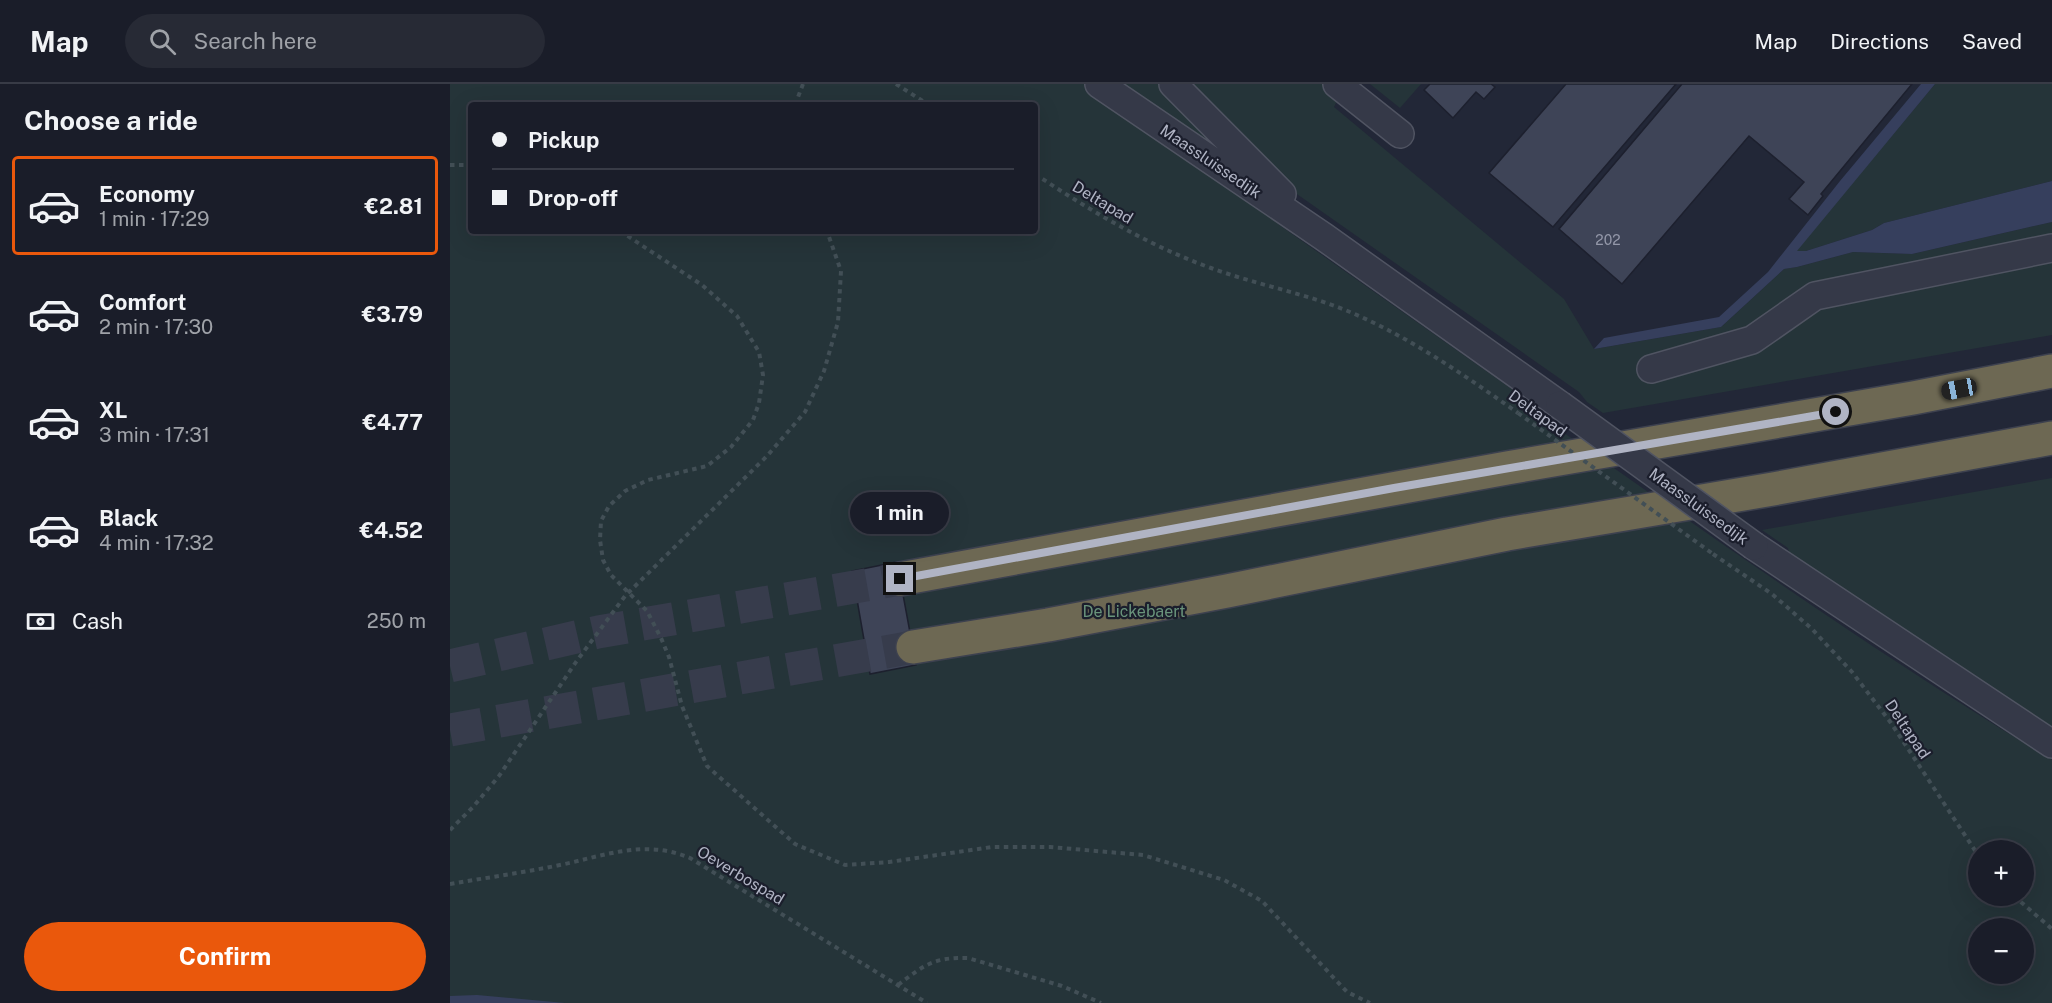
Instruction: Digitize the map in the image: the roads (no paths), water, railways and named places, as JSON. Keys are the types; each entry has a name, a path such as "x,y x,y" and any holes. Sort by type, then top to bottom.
{"highway":[{"path":"900,579 1450,478 1881,404 2052,370"},
{"path":"913,647 1048,625 1507,534 1773,489 2052,438"}],"street":[{"name":"Maassluissedijk","path":"1099,84 1324,237 1754,546 2052,744"},
{"name":"Maassluissedijk","path":"1173,84 1324,237"},
{"path":"1337,84 1400,134"},
{"path":"1651,369 1752,340 1815,296 2052,248"}],"water":[{"path":"1921,84 1935,84 1797,251 1806,251 1872,230 1884,223 2052,181 2052,222 1912,254 1853,252 1784,269 1721,327 1594,349 1604,338 1719,317 1768,272"},
{"path":"477,995 565,1003 450,1003 450,996"}],"tunnel":[{"path":"450,666 598,632 900,579"},
{"path":"450,730 913,647"}],"park label":[{"name":"De Lickebaert","path":"1134,611"}]}
